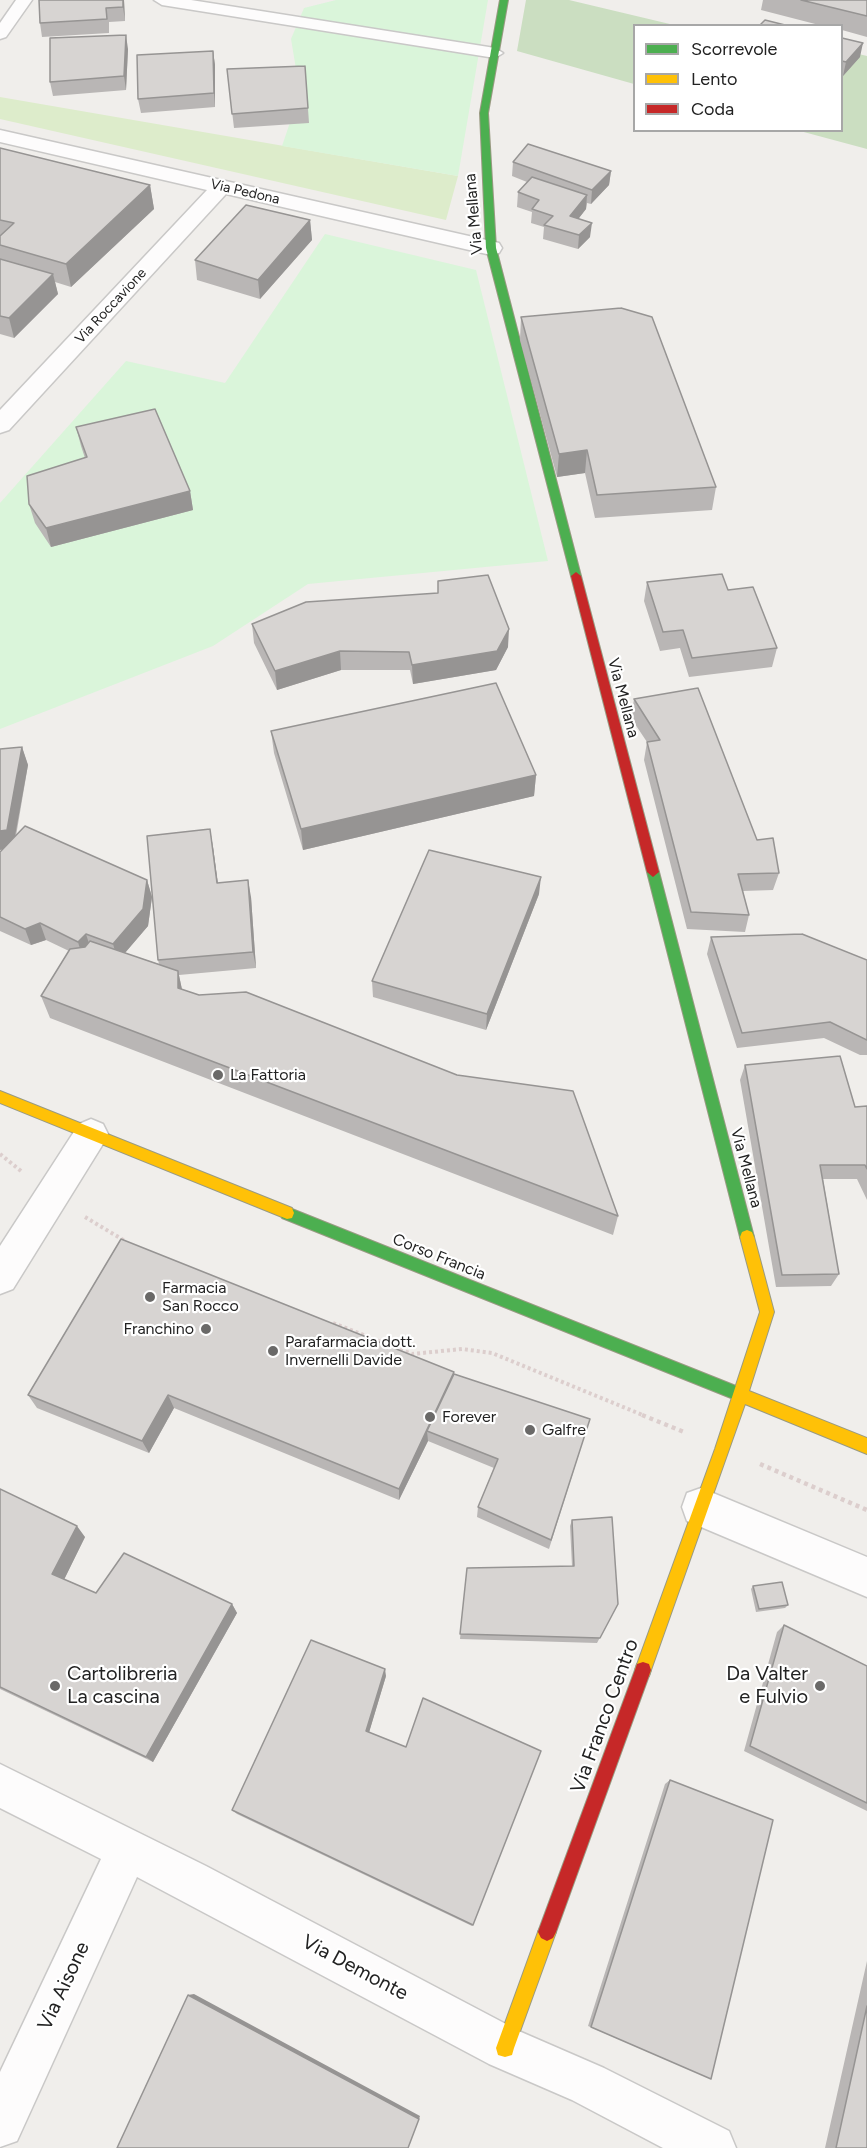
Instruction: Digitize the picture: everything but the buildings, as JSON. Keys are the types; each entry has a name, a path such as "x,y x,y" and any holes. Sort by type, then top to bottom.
{"street":[{"name":"Via Mellana","path":"504,0 484,113 491,248 767,1312 741,1396"},
{"name":"Via Pedona","path":"0,136 491,248"},
{"name":"Via Roccavione","path":"0,425 222,186"},
{"name":"Corso Francia","path":"0,1098 867,1446"},
{"path":"0,1277 91,1134"},
{"name":"Via Franco Centro","path":"505,2048 741,1396"},
{"path":"701,1507 867,1577"},
{"name":"Via Demonte","path":"0,1785 128,1849 505,2048 588,2084 712,2148"},
{"name":"Via Aisone","path":"0,2124 128,1849"}],"lane":[{"path":"0,34 24,0"},
{"path":"162,0 466,46 495,53"}],"path":[{"path":"0,1154 52,1196 124,1241 135,1245"},
{"path":"323,1320 412,1354 462,1350 492,1353 867,1510"}],"green space":[{"path":"336,0 488,0 458,176 282,146 300,93 291,39 304,8"},
{"path":"526,0 569,0 670,24 633,24 633,84 517,51"},
{"path":"843,50 867,56 867,149 804,132 843,132"},
{"path":"0,97 458,176 446,220 0,119"},
{"path":"325,234 476,270 548,561 308,584 213,646 0,729 0,503 126,361 225,383"}],"traffic: fast":[{"path":"504,0 484,113 491,248 576,576"},
{"path":"653,872 747,1237"},
{"path":"287,1213 741,1395"}],"traffic: slow":[{"path":"0,1097 287,1213"},
{"path":"643,1670 723,1449 767,1312 747,1237"},
{"path":"741,1395 867,1446"},
{"path":"505,2048 547,1932"}],"traffic: jam":[{"path":"576,576 653,872"},
{"path":"547,1932 643,1670"}],"place":[{"name":"La Fattoria","path":"218,1075"},
{"name":"Farmacia San Rocco","path":"150,1297"},
{"name":"Franchino","path":"206,1329"},
{"name":"Parafarmacia dott. Invernelli Davide","path":"273,1351"},
{"name":"Forever","path":"430,1417"},
{"name":"Galfre","path":"530,1430"},
{"name":"Cartolibreria La cascina","path":"55,1686"},
{"name":"Da Valter e Fulvio","path":"820,1686"}]}
